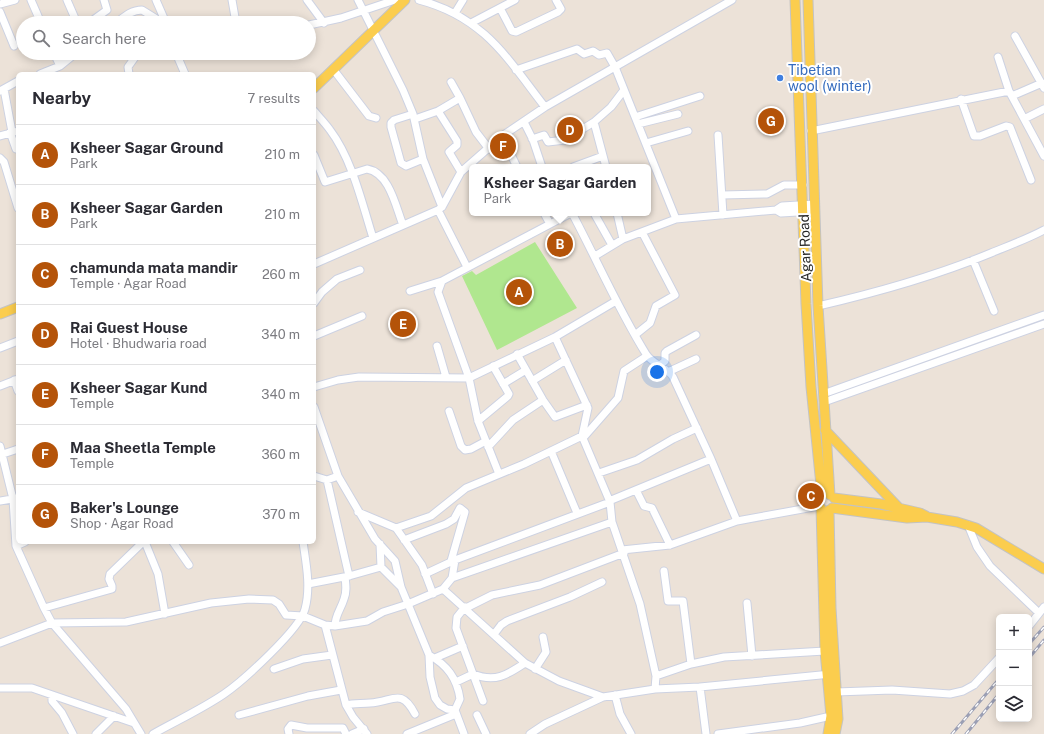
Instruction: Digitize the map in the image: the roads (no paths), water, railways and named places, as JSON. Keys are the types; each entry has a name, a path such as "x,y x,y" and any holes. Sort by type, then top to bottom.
{"main road":[{"path":"316,86 405,0"},
{"name":"Agar Road","path":"795,0 810,372 827,503"},
{"path":"808,0 811,131 825,430 831,608 831,716 828,734"},
{"path":"0,314 16,308"},
{"path":"825,430 899,508"},
{"path":"827,503 899,508 920,513 927,517"},
{"path":"827,503 907,518 927,517 968,525 1041,568"},
{"path":"827,503 825,651 836,692 838,719 835,734"}],"street":[{"path":"0,4 15,0"},
{"path":"30,0 38,16"},
{"path":"67,0 74,16"},
{"path":"99,16 107,10 104,0"},
{"path":"156,0 163,16"},
{"path":"232,0 235,16"},
{"path":"307,0 324,23"},
{"path":"358,0 374,29 414,116 423,159 440,209 467,267"},
{"path":"316,24 324,23 395,0"},
{"path":"419,0 438,5 455,13 471,23 494,42 545,107"},
{"path":"455,13 463,0"},
{"path":"471,23 515,0"},
{"path":"500,8 512,30 516,32 558,12 561,9 556,0"},
{"path":"470,164 502,136 545,107 732,0"},
{"path":"126,16 138,10 142,10 151,16"},
{"path":"0,12 14,46"},
{"path":"811,131 961,100 1010,94 1043,85 1015,36"},
{"path":"516,70 578,49 584,54 593,51 599,55 607,53 615,67 676,219"},
{"path":"998,58 1010,94 1044,156"},
{"path":"57,60 60,66"},
{"path":"46,72 60,66 67,60"},
{"path":"129,72 128,67 133,60"},
{"path":"179,60 184,72"},
{"path":"334,69 369,116 376,118"},
{"path":"16,82 2,90 14,132 16,149"},
{"path":"451,82 476,132 489,148"},
{"path":"532,139 544,135 548,142 565,140 594,122 611,107 624,90"},
{"path":"637,121 700,96"},
{"path":"423,159 406,166 401,163 391,127 392,122 394,120 438,111 460,98"},
{"path":"961,100 974,136 980,136 1006,126 1010,127 1031,180"},
{"path":"1024,119 1044,109"},
{"path":"438,111 457,141 457,145 449,152 461,172"},
{"path":"316,113 330,130 341,148 352,174 373,238"},
{"path":"637,121 678,114"},
{"path":"524,122 541,164"},
{"path":"594,122 605,164"},
{"path":"646,143 688,131"},
{"path":"0,136 14,132"},
{"path":"718,135 723,215"},
{"path":"502,136 516,164"},
{"path":"581,164 603,156"},
{"path":"0,158 4,162 16,201"},
{"path":"316,160 322,177 327,182 370,169 387,184 403,225"},
{"path":"316,263 440,209 461,172 469,165"},
{"path":"316,179 322,177"},
{"path":"722,195 767,194 784,185 803,185"},
{"path":"594,256 623,239 676,219 776,210 781,213 815,208"},
{"path":"546,216 550,224"},
{"path":"410,291 442,281 566,216"},
{"path":"574,216 616,302 647,356 659,366 670,371 711,458 737,521"},
{"path":"596,216 612,245"},
{"path":"618,216 623,239"},
{"path":"818,306 862,297 912,283 973,260 1044,230"},
{"path":"635,335 650,323 656,306 675,295 642,232"},
{"path":"973,260 994,311"},
{"path":"316,300 322,292 337,279 360,270"},
{"path":"442,281 438,292 469,378 478,421 498,474"},
{"path":"316,386 338,380 359,377 469,378 555,337 616,302"},
{"path":"823,398 929,360 992,334 1044,315"},
{"path":"316,335 362,316"},
{"path":"929,360 995,341 1044,324"},
{"path":"992,334 995,341"},
{"path":"659,366 665,361 665,353 667,351 696,335"},
{"path":"555,337 588,408 583,437 599,473 609,502 612,522 640,604 656,676 655,689"},
{"path":"0,348 16,342"},
{"path":"437,346 446,377"},
{"path":"517,354 543,400 555,417 587,405"},
{"path":"396,528 431,516 466,488 583,437 618,398 624,371 647,356"},
{"path":"670,371 696,359"},
{"path":"532,381 566,360"},
{"path":"478,421 508,396 493,366"},
{"path":"503,384 526,370"},
{"path":"0,386 16,379"},
{"path":"449,411 461,446 465,450 471,450 487,444 513,420 543,400"},
{"path":"316,414 338,476 358,512 380,544 395,561 401,587 432,656 448,668 456,682 460,699 455,712 464,734"},
{"path":"599,473 637,460 672,439 697,428"},
{"path":"0,446 15,498 16,546 44,608 52,623 126,708 141,734"},
{"path":"3,454 16,450"},
{"path":"551,451 577,513"},
{"path":"425,574 453,561 609,502 711,458"},
{"path":"316,477 327,480 338,476"},
{"path":"327,480 347,576 344,601 336,615 335,626"},
{"path":"636,490 644,506 652,508 670,545"},
{"path":"0,501 15,498"},
{"path":"483,701 455,623 457,617 465,608 492,596 540,585 623,552 670,545 737,521 827,503"},
{"path":"404,540 446,524 454,519 460,508 465,512 453,561 452,578"},
{"path":"358,512 396,528 422,565 433,594"},
{"path":"0,643 52,623 126,622 211,603 248,600 273,600 279,604 286,615 303,616 325,625 335,626 360,624 384,612 433,594 443,588 452,578 612,522"},
{"path":"968,525 977,548 990,566 1039,614"},
{"path":"16,546 20,544"},
{"path":"44,608 112,589 109,579 110,574 142,544"},
{"path":"145,544 158,574 165,614"},
{"path":"174,544 189,565"},
{"path":"153,734 226,693 275,649 303,616 306,607 308,584 303,544"},
{"path":"380,544 381,567 401,587"},
{"path":"308,584 381,567"},
{"path":"664,571 668,601 683,601 691,664"},
{"path":"495,633 501,625 507,621 570,597 602,582"},
{"path":"443,588 495,633 526,663 559,682 603,697"},
{"path":"747,603 752,656"},
{"path":"1032,622 1044,607"},
{"path":"325,625 341,690 346,704 353,717 365,731 352,734"},
{"path":"535,669 546,652 543,637"},
{"path":"432,656 462,646"},
{"path":"656,676 691,664 724,657 825,651"},
{"path":"274,669 303,659 332,655"},
{"path":"432,656 430,677 435,698 440,705 447,710 455,712"},
{"path":"836,692 892,690 950,694 962,691 974,685 996,661"},
{"path":"456,682 473,674 487,679 496,678 526,663"},
{"path":"530,734 545,724 603,697 655,689 700,687 831,674"},
{"path":"700,687 706,734"},
{"path":"0,688 32,688 134,723"},
{"path":"239,715 308,696 341,690"},
{"path":"52,695 52,701 62,713 73,734"},
{"path":"615,695 620,714 631,734"},
{"path":"346,704 361,702 370,703 401,698 406,700 415,714"},
{"path":"406,734 455,712"},
{"path":"477,715 486,734"},
{"path":"96,734 114,716"},
{"path":"718,734 770,731 831,716"},
{"path":"289,734 288,729 291,725 307,728 343,728 346,734"}],"railway":[{"path":"1032,641 1044,627"},
{"path":"1032,654 1044,640"},
{"path":"952,734 996,683"},
{"path":"966,734 996,698"}],"place":[{"name":"Tibetian wool (winter)","path":"780,78"},
{"name":"Baker's Lounge","path":"771,121"},
{"name":"Rai Guest House","path":"570,130"},
{"name":"Maa Sheetla Temple","path":"503,146"},
{"name":"Ksheer Sagar Garden","path":"560,244"},
{"name":"Ksheer Sagar Ground","path":"519,292"},
{"name":"Ksheer Sagar Kund","path":"403,324"},
{"name":"chamunda mata mandir","path":"811,496"}]}
